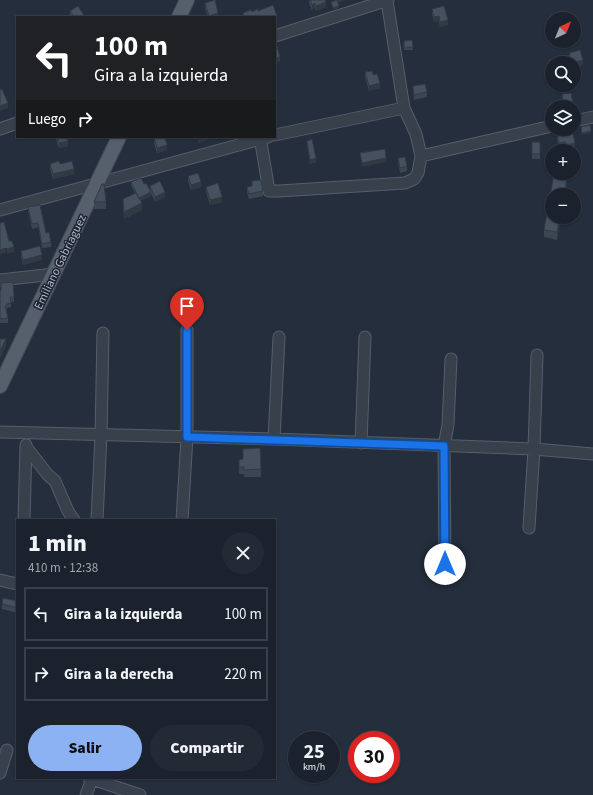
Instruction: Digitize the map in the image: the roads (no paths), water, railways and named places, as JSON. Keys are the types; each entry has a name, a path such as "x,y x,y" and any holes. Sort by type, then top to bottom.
{"main road":[{"path":"179,16 187,0"},
{"name":"Emiliano Gabriaguez","path":"0,386 119,138"}],"street":[{"path":"0,210 263,138 269,191 405,184 414,179 418,173 421,156 416,134 404,108 387,0 276,36"},
{"path":"276,135 404,108"},
{"path":"581,120 593,117"},
{"path":"0,129 16,124"},
{"path":"421,156 545,128"},
{"path":"0,280 54,274"},
{"path":"182,519 187,437 187,330"},
{"path":"97,519 101,435 103,333"},
{"path":"274,439 279,337"},
{"path":"361,442 365,337"},
{"path":"529,528 534,448 537,355"},
{"path":"445,564 444,446 448,425 451,359"},
{"path":"0,432 274,439 534,448 593,454"},
{"path":"24,519 27,432"},
{"path":"26,447 48,475 55,481 68,511 73,519"},
{"path":"0,580 16,584"},
{"path":"0,773 8,751"},
{"path":"86,795 90,779"},
{"path":"93,779 140,795"}]}
